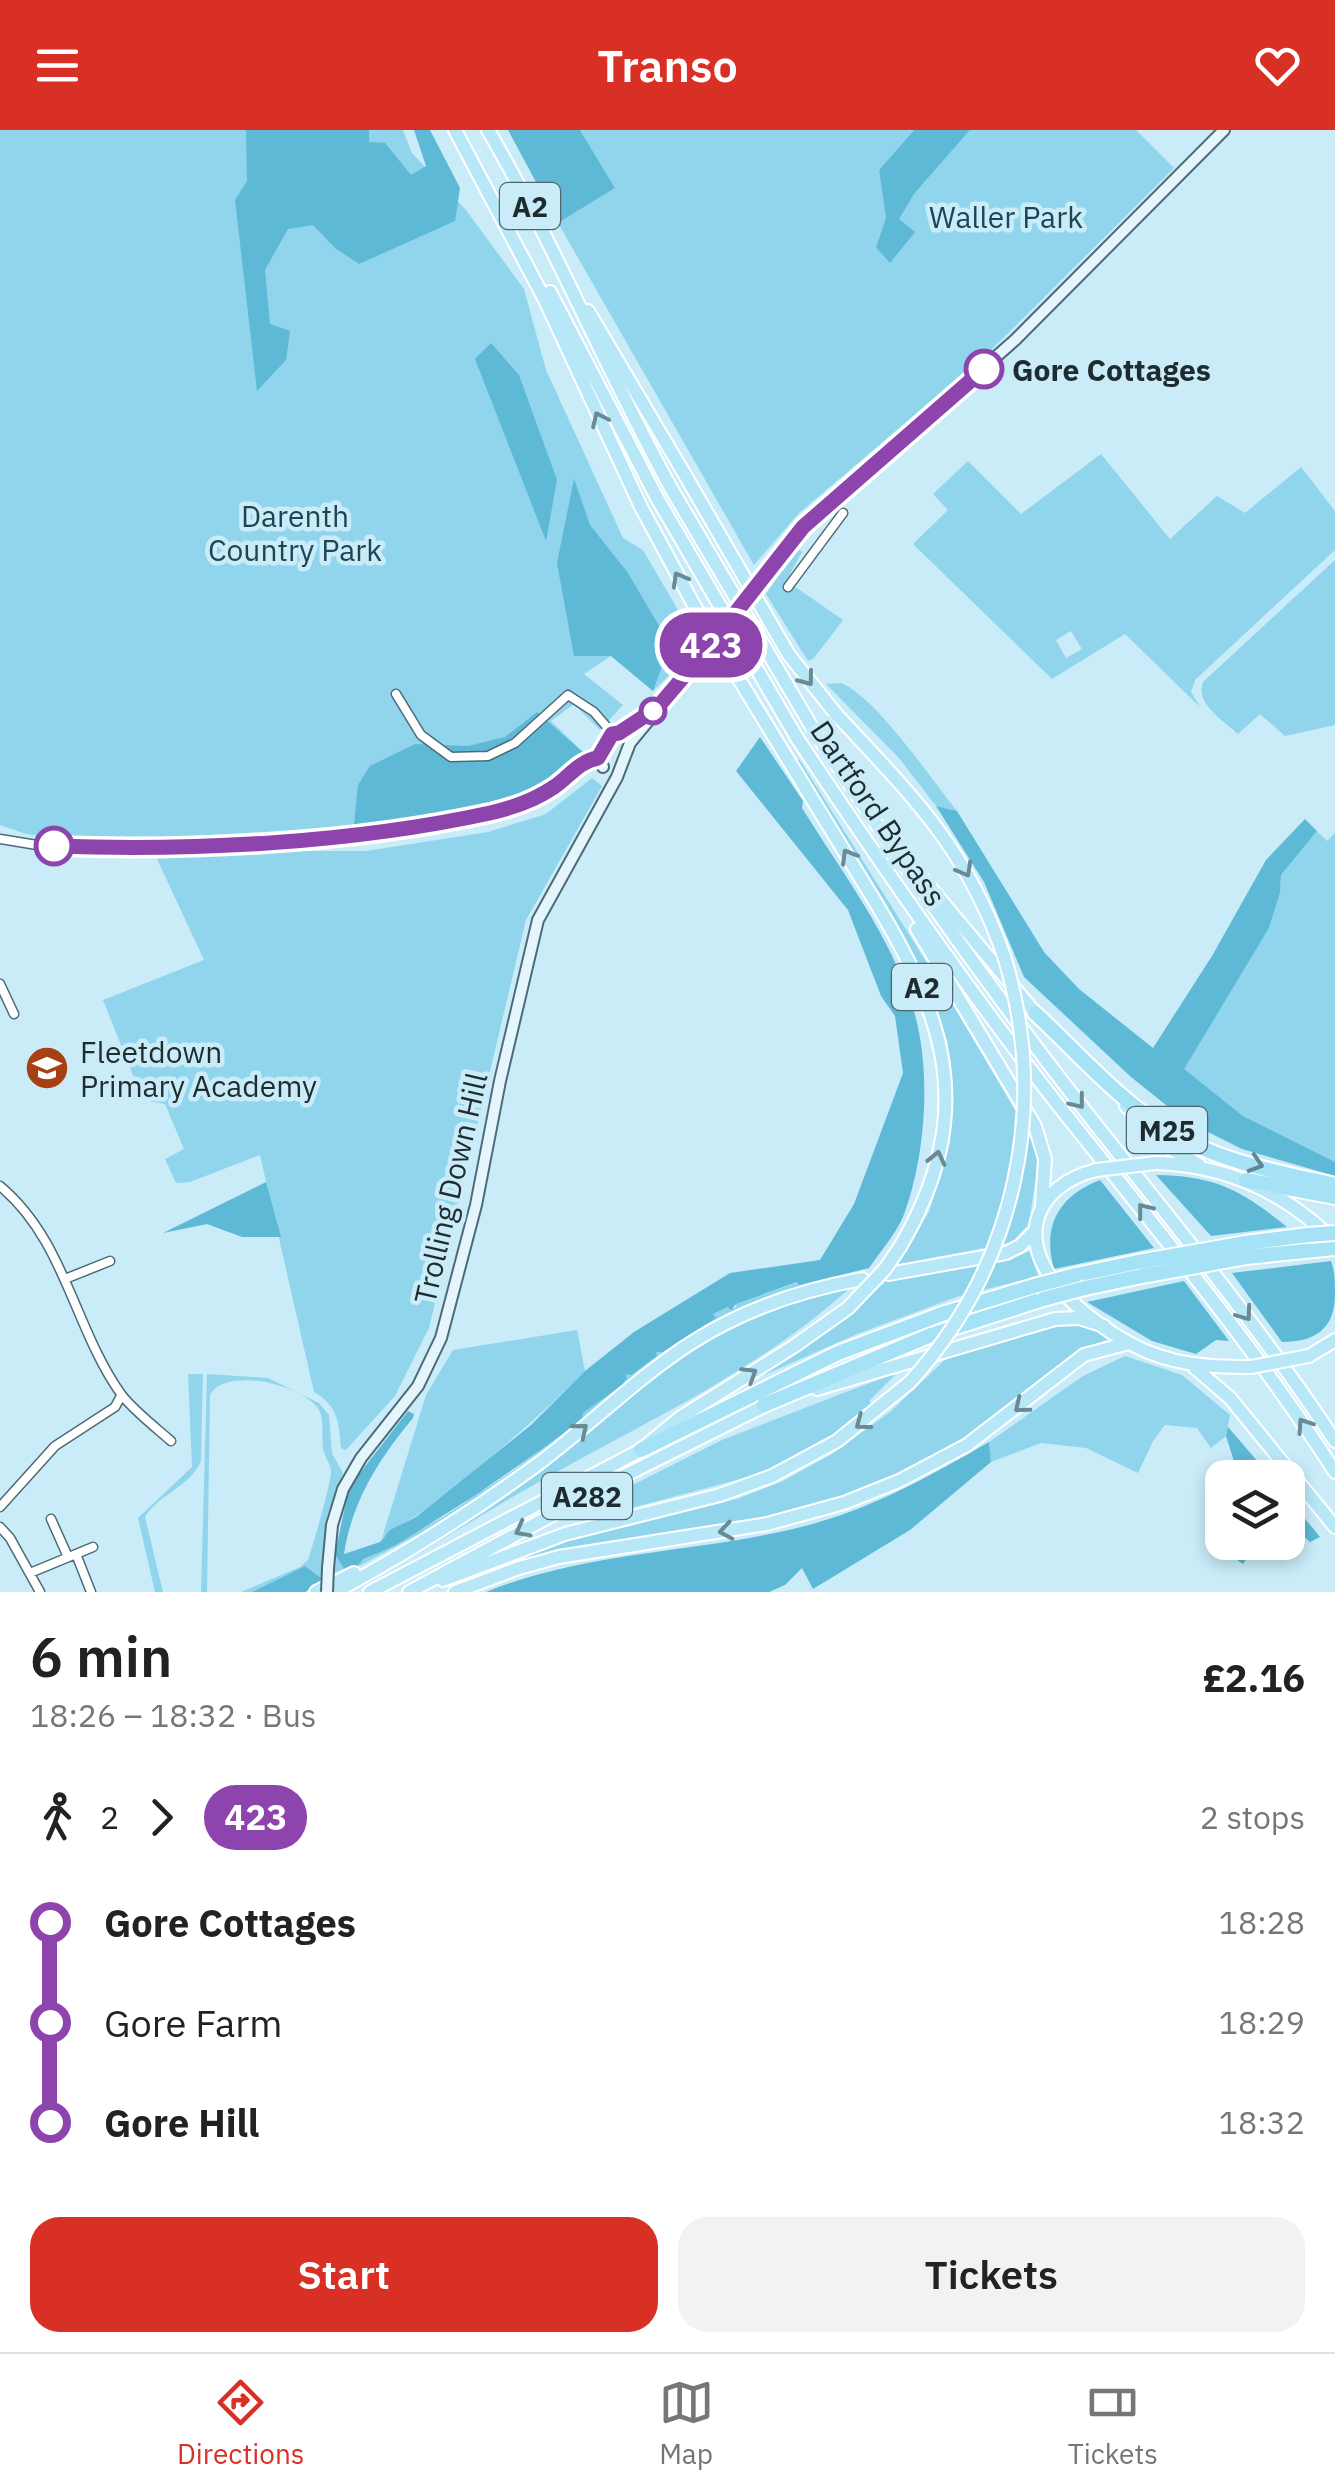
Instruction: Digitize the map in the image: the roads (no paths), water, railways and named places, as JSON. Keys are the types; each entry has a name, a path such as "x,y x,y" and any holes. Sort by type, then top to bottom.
{"highway":[{"name":"A2","path":"456,130 544,300 641,507 695,607 910,961 937,1029 945,1082 940,1146 922,1207 885,1270 848,1308 682,1417 641,1450"},
{"name":"Dartford Bypass","path":"464,130 657,498 797,738 958,972 1228,1318 1335,1472"},
{"name":"Dartford Bypass","path":"488,130 567,280 634,421 813,730 976,968 1218,1276 1335,1441"},
{"name":"A2","path":"410,1591 564,1534 720,1495 763,1480 837,1441 910,1382 940,1346 978,1286 995,1249 1013,1190 1024,1118 1025,1068 1018,1013 1004,956 978,893 943,834 907,788 802,674 606,338 567,280"},
{"path":"868,812 1035,1013 1170,1148 1199,1165 1246,1180 1335,1197"},
{"path":"852,820 1035,1126 1045,1158 1042,1204 1034,1232 1020,1246 1000,1255 889,1274"},
{"name":"M25","path":"1035,1013 1135,1107 1176,1136 1208,1150 1335,1185"},
{"path":"1042,1204 1068,1180 1096,1170 1156,1163 1199,1165"},
{"path":"1246,1180 1305,1216 1335,1245 1318,1250 1246,1250"},
{"path":"1034,1232 1042,1260 1055,1284 1129,1343 1193,1367 1230,1398 1335,1526"},
{"path":"764,1405 1076,1275 1140,1269 1335,1234"},
{"path":"641,1450 838,1353 942,1314 1039,1293 1085,1288 1140,1269"},
{"path":"335,1592 404,1554 522,1476 661,1364 709,1332 774,1302 862,1279"},
{"path":"764,1405 1055,1320 1074,1318 1104,1326"},
{"path":"1193,1367 1251,1367 1309,1356 1335,1340"},
{"path":"455,1592 559,1557 768,1524 844,1504 900,1481 966,1445 1012,1414 1084,1355 1129,1343"},
{"name":"A282","path":"410,1591 764,1405"},
{"name":"A282","path":"370,1592 641,1450"},
{"path":"316,1592 445,1527"}],"main road":[{"path":"757,586 793,538 817,514 1015,340 1224,130"},
{"path":"622,762 614,770 600,763 616,733 657,708 708,648"},
{"name":"Trolling Down Hill","path":"327,1592 335,1510 354,1469 414,1392 436,1354 476,1205 534,931 617,777 630,742 657,708"},
{"path":"616,733 630,742"},
{"name":"Trolling Down Hill","path":"598,807 600,763"}],"street":[{"path":"788,587 842,513"},
{"path":"793,538 814,551"},
{"path":"396,694 421,735 451,757 488,756 514,743 568,695 616,733"},
{"path":"0,839 93,848 351,835 510,808 541,795 582,763 600,763"},
{"path":"0,988 14,1014"},
{"path":"1,1189 36,1226 66,1279 121,1396 171,1441"},
{"path":"66,1279 110,1262"},
{"path":"0,1507 55,1446 115,1407 121,1396"},
{"path":"52,1519 91,1592"},
{"path":"0,1527 40,1592"},
{"path":"30,1573 93,1547"}],"tunnel":[{"path":"711,644 756,587"}],"place":[{"name":"Gore Cottages","path":"984,369"},
{"name":"Fleetdown Primary Academy","path":"47,1068"}],"park label":[{"name":"Waller Park","path":"1006,216"},
{"name":"Darenth Country Park","path":"295,532"}]}
